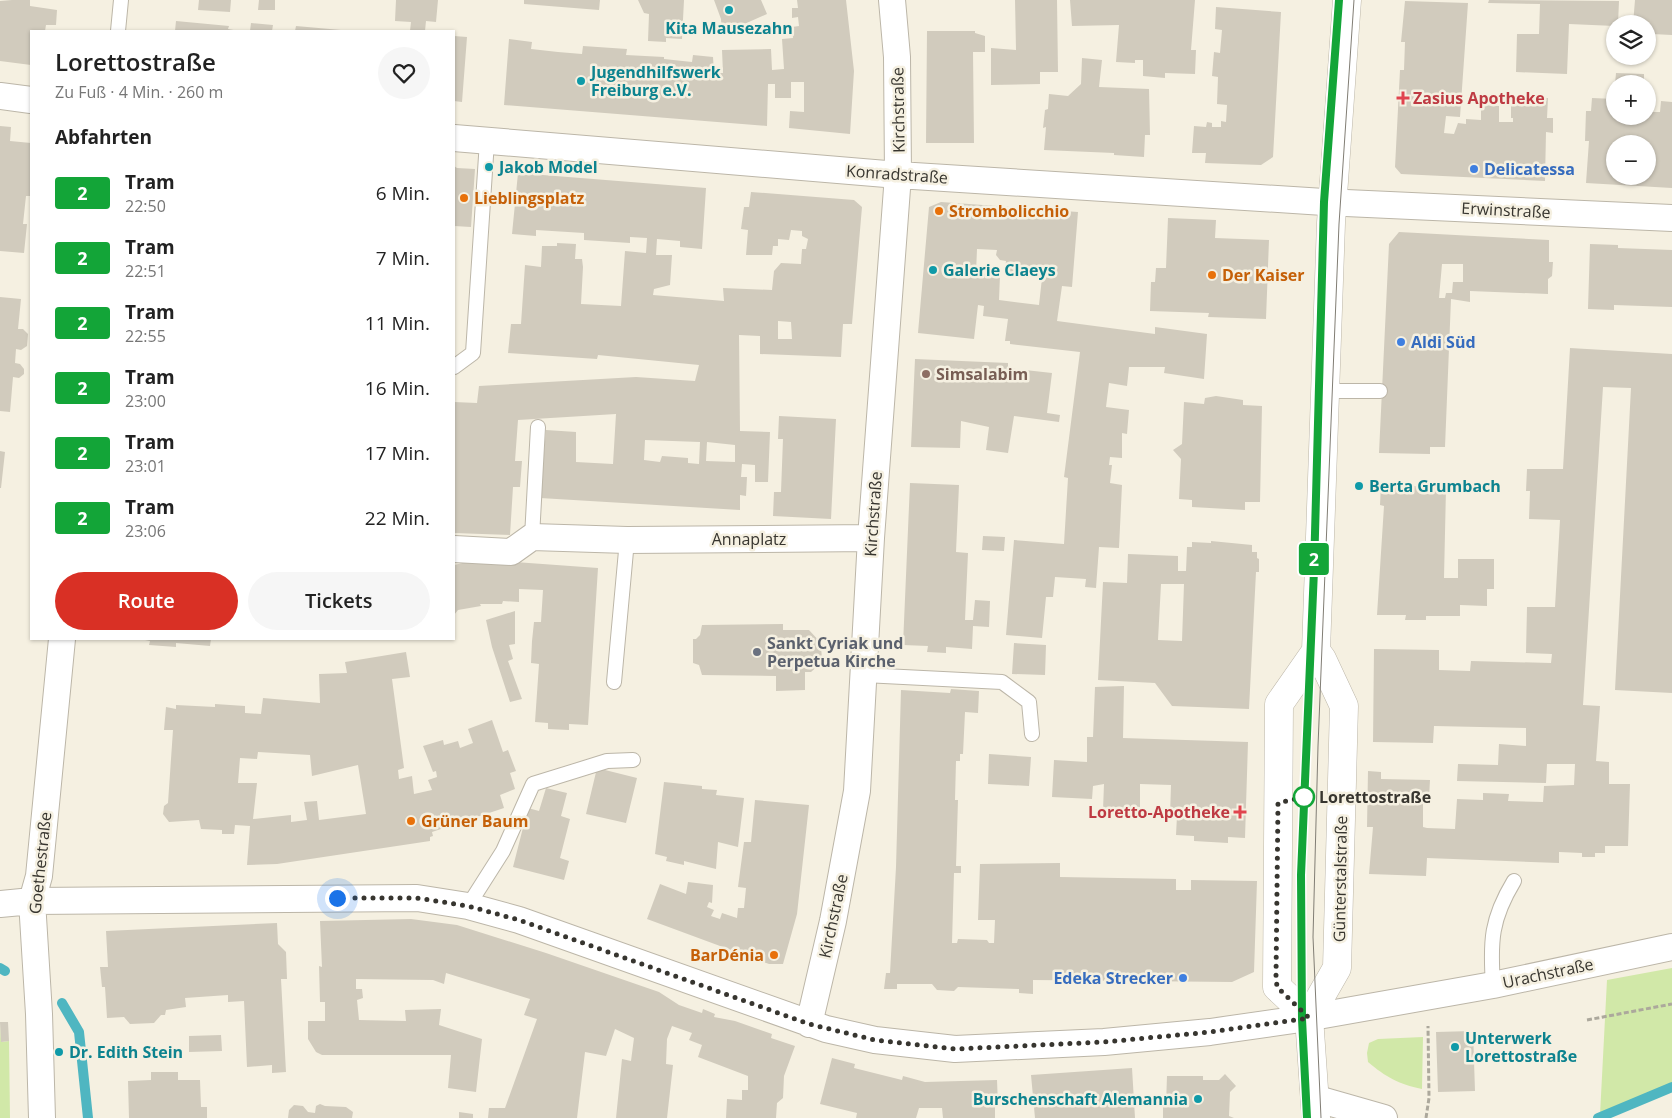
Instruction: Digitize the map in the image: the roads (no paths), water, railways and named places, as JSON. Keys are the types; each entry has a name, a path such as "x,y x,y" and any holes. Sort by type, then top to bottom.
{"main road":[{"path":"1315,1108 1309,1018 1277,987 1280,704 1316,651 1324,391 1347,0"},
{"name":"Günterstalstraße","path":"1309,1018 1337,968 1344,706 1322,659 1316,651"}],"street":[{"name":"Kirchstraße","path":"809,1024 833,921 857,791 871,538 898,174 897,57 892,0"},
{"path":"0,96 30,100"},
{"name":"Konradstraße","path":"455,138 898,174 1336,202"},
{"name":"Erwinstraße","path":"1336,202 1672,218"},
{"path":"455,548 511,552 532,537"},
{"name":"Annaplatz","path":"532,537 626,540 871,538"},
{"name":"Goethestraße","path":"42,1118 39,1014 32,901 39,876 62,640"},
{"name":"Urachstraße","path":"32,901 417,898 468,906 519,920 809,1024 875,1040 955,1049 1104,1042 1210,1032 1309,1018 1494,985 1672,947"},
{"path":"0,904 32,901"},
{"path":"1315,1108 1384,1118"}],"lane":[{"path":"118,30 121,0"},
{"path":"455,367 473,353 487,141"},
{"path":"1324,391 1380,391"},
{"path":"532,537 538,427"},
{"path":"614,682 626,540"},
{"path":"864,675 1002,682 1028,702 1032,734"},
{"path":"468,906 502,851 533,784 607,761 634,760"},
{"path":"1494,985 1491,946 1499,907 1514,881"}],"waterway":[{"path":"0,968 5,971"},
{"path":"62,1003 79,1032 88,1118"},
{"path":"1598,1118 1672,1087"}],"tram line":[{"path":"1307,1118 1301,1019 1301,875 1314,570 1324,202 1339,0"},
{"name":"2","path":"1307,1118 1302,1019 1301,875 1314,570 1325,177 1339,0"},
{"path":"1321,1118 1313,937 1318,746 1339,224 1354,0"}],"place":[{"name":"Kita Mausezahn","path":"729,10"},
{"name":"Jugendhilfswerk Freiburg e.V.","path":"581,81"},
{"name":"Zasius Apotheke","path":"1403,98"},
{"name":"Jakob Model","path":"489,167"},
{"name":"Delicatessa","path":"1474,169"},
{"name":"Lieblingsplatz","path":"464,198"},
{"name":"Strombolicchio","path":"939,211"},
{"name":"Galerie Claeys","path":"933,270"},
{"name":"Der Kaiser","path":"1212,275"},
{"name":"Aldi Süd","path":"1401,342"},
{"name":"Simsalabim","path":"926,374"},
{"name":"Berta Grumbach","path":"1359,486"},
{"name":"Sankt Cyriak und Perpetua Kirche","path":"757,652"},
{"name":"Lorettostraße","path":"1304,797"},
{"name":"Loretto-Apotheke","path":"1240,812"},
{"name":"Grüner Baum","path":"411,821"},
{"name":"BarDénia","path":"774,955"},
{"name":"Edeka Strecker","path":"1183,978"},
{"name":"Unterwerk Lorettostraße","path":"1455,1047"},
{"name":"Dr. Edith Stein","path":"59,1052"},
{"name":"Burschenschaft Alemannia","path":"1198,1099"}]}
